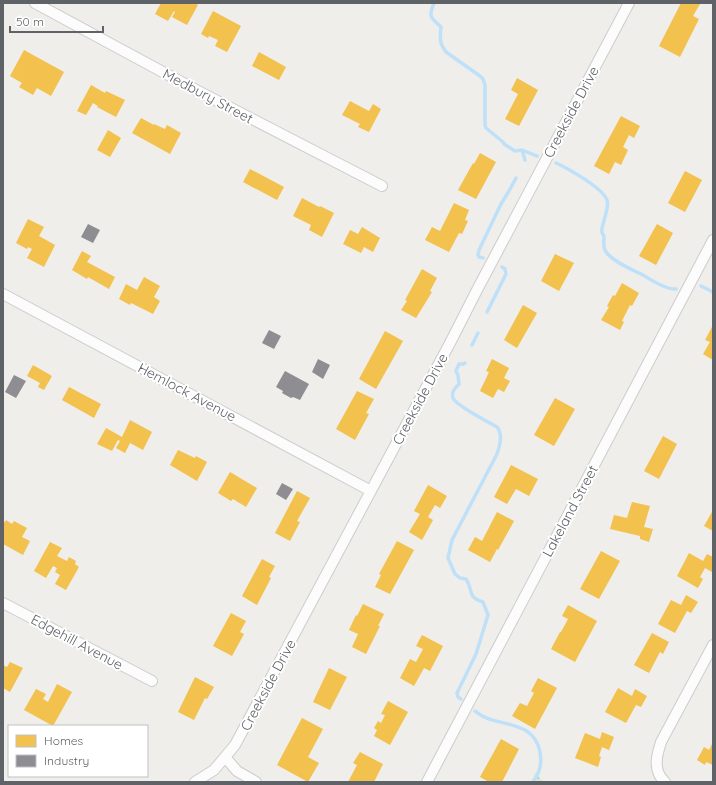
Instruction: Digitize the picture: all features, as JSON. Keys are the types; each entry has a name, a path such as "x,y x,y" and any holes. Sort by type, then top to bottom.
{"street":[{"name":"Medbury Street","path":"35,3 198,91 382,186"},
{"name":"Creekside Drive","path":"195,782 214,770 235,745 450,344 629,3"},
{"name":"Lakeland Street","path":"427,782 713,240"},
{"name":"Hemlock Avenue","path":"3,294 371,490"},
{"name":"Edgehill Avenue","path":"3,603 152,681"},
{"path":"665,782 658,774 656,764 661,742 713,645"},
{"path":"225,757 237,771 256,782"}],"green space":[{"path":"536,772 543,782 531,782"}],"building: Homes":[{"path":"161,3 194,3 198,5 187,25 172,17 175,12 174,11 168,21 155,14"},
{"path":"681,3 700,4 693,16 699,19 680,57 659,46"},
{"path":"213,11 241,26 227,52 215,46 218,40 209,36 208,38 201,34"},
{"path":"24,50 64,72 51,96 37,88 33,95 19,87 22,83 10,76"},
{"path":"259,52 286,67 279,80 252,66"},
{"path":"517,78 538,90 519,126 505,119 518,94 511,90"},
{"path":"91,85 105,93 106,91 125,100 116,117 97,107 98,106 93,103 86,115 77,111"},
{"path":"350,101 369,111 373,104 381,109 369,132 358,127 360,124 342,115"},
{"path":"621,116 640,126 634,138 629,135 623,147 628,150 621,165 615,162 609,174 594,166"},
{"path":"141,118 165,129 167,125 181,133 170,154 132,133"},
{"path":"108,130 121,138 110,157 97,150"},
{"path":"480,153 496,162 476,199 458,190"},
{"path":"250,169 284,187 277,200 243,182"},
{"path":"685,171 702,180 685,212 668,203"},
{"path":"302,198 334,213 322,237 309,230 311,225 293,216"},
{"path":"454,203 469,210 465,220 468,221 462,234 459,233 449,252 425,240 432,227 440,231"},
{"path":"28,219 44,227 39,236 55,245 44,267 27,258 32,249 28,247 27,249 16,243"},
{"path":"657,224 673,233 656,265 639,256"},
{"path":"362,227 380,238 373,252 364,247 361,253 343,244 350,230 358,234"},
{"path":"82,251 91,256 87,262 115,277 109,289 72,270"},
{"path":"555,254 574,263 559,291 541,281"},
{"path":"422,269 437,278 430,291 432,292 416,318 401,310 407,301 405,300"},
{"path":"144,277 160,286 154,297 160,301 153,314 119,299 126,284 137,290"},
{"path":"622,283 639,293 632,306 630,305 622,321 624,322 620,330 601,320 609,307 607,306 613,295 615,296"},
{"path":"523,305 537,313 517,348 504,340"},
{"path":"713,325 713,360 703,354 710,342 705,340"},
{"path":"385,331 403,341 376,389 359,379"},
{"path":"492,359 509,368 504,378 510,381 504,392 498,389 493,398 480,391 489,372 486,371"},
{"path":"33,365 52,376 44,390 38,387 40,383 27,376"},
{"path":"69,387 101,404 94,418 62,400"},
{"path":"357,391 374,399 366,413 369,414 355,440 336,429"},
{"path":"555,398 575,409 554,446 534,435"},
{"path":"130,420 152,432 143,450 130,443 125,453 116,448 120,441 118,440 112,451 97,444 106,428 122,437"},
{"path":"663,436 677,444 659,479 644,471"},
{"path":"178,450 195,458 196,456 207,462 197,481 170,465"},
{"path":"511,465 538,479 529,496 516,489 507,504 494,497"},
{"path":"230,472 257,488 246,507 233,499 231,501 218,493"},
{"path":"428,485 447,496 440,508 435,505 428,517 433,520 422,540 409,532 420,514 414,511"},
{"path":"297,491 310,498 297,521 300,522 290,541 275,533"},
{"path":"632,502 650,506 644,527 653,529 649,542 640,539 640,536 610,529 614,515 627,518"},
{"path":"713,510 713,531 704,526"},
{"path":"497,512 514,521 490,562 468,550 475,537 482,541"},
{"path":"6,520 12,524 14,521 27,528 22,537 30,541 23,555 3,544 3,521 5,522"},
{"path":"397,541 414,550 390,594 375,587 381,575 379,574"},
{"path":"50,542 62,548 57,556 67,561 69,557 76,561 75,564 79,567 66,590 55,584 60,575 55,572 57,568 53,566 46,578 34,571"},
{"path":"601,551 620,561 599,599 580,589"},
{"path":"689,553 703,561 707,554 713,557 713,570 712,572 705,568 700,577 703,579 698,588 677,576"},
{"path":"262,559 275,566 269,577 271,578 257,605 242,596"},
{"path":"686,595 698,602 691,613 687,611 675,633 658,624 671,600 681,605"},
{"path":"363,604 384,614 378,626 380,626 366,654 352,647 358,634 349,630"},
{"path":"568,605 597,621 575,662 551,649 568,619 562,616"},
{"path":"231,613 246,621 240,632 244,634 232,656 213,646"},
{"path":"652,633 669,642 663,654 660,652 649,673 634,665"},
{"path":"422,635 443,646 430,671 424,668 414,686 400,678 410,659 416,662 423,649 416,646"},
{"path":"10,662 23,668 10,692 3,688 3,665 7,667"},
{"path":"329,668 347,677 330,710 313,702"},
{"path":"195,677 214,687 207,699 205,698 194,720 178,712"},
{"path":"538,678 557,688 535,729 512,716 520,703 527,706 534,693 531,691"},
{"path":"57,684 72,692 54,725 24,710 36,689 46,694 43,699 48,702"},
{"path":"618,688 632,696 635,689 647,696 641,707 636,705 626,723 605,712"},
{"path":"388,701 408,712 390,745 374,736 377,730 374,728 378,721 381,723 385,715 381,714"},
{"path":"302,718 323,729 308,757 319,763 308,782 277,765"},
{"path":"602,732 614,737 609,750 602,747 598,767 575,758 585,733 600,739"},
{"path":"501,739 519,749 502,782 489,782 480,777"},
{"path":"713,742 713,765 706,762 705,765 697,760 704,747 709,750"},
{"path":"360,752 383,764 374,782 348,782 357,765 353,763"}],"building: Industry":[{"path":"88,224 100,230 93,243 81,237"},
{"path":"269,330 281,336 274,349 262,343"},
{"path":"318,359 330,365 323,379 312,372"},
{"path":"285,371 309,384 300,400 293,397 291,398 282,393 283,391 276,387"},
{"path":"14,375 26,381 16,398 5,392"},
{"path":"282,483 293,489 286,500 276,494"}],"waterway":[{"path":"434,3 431,15 441,27 440,40 442,46 446,52 483,79 485,85 486,128 504,144 515,151 522,150 537,156"},
{"path":"522,150 525,160"},
{"path":"556,163 592,184 604,195 607,200 607,208 602,226 604,247 607,254 659,284 668,288 676,289"},
{"path":"483,258 479,257 479,250 501,204 516,178"},
{"path":"487,312 506,274 505,269 502,267"},
{"path":"701,286 713,292"},
{"path":"472,345 478,333"},
{"path":"461,699 458,697 457,693 476,654 488,615 483,602 474,598 472,595 466,579 460,578 455,574 448,558 452,540 497,454 500,444 500,433 497,427 466,409 453,398 453,392 459,384 456,371 459,364 465,363"},
{"path":"475,711 483,716 522,728 530,733 536,741 541,760 539,771 533,782"}]}
